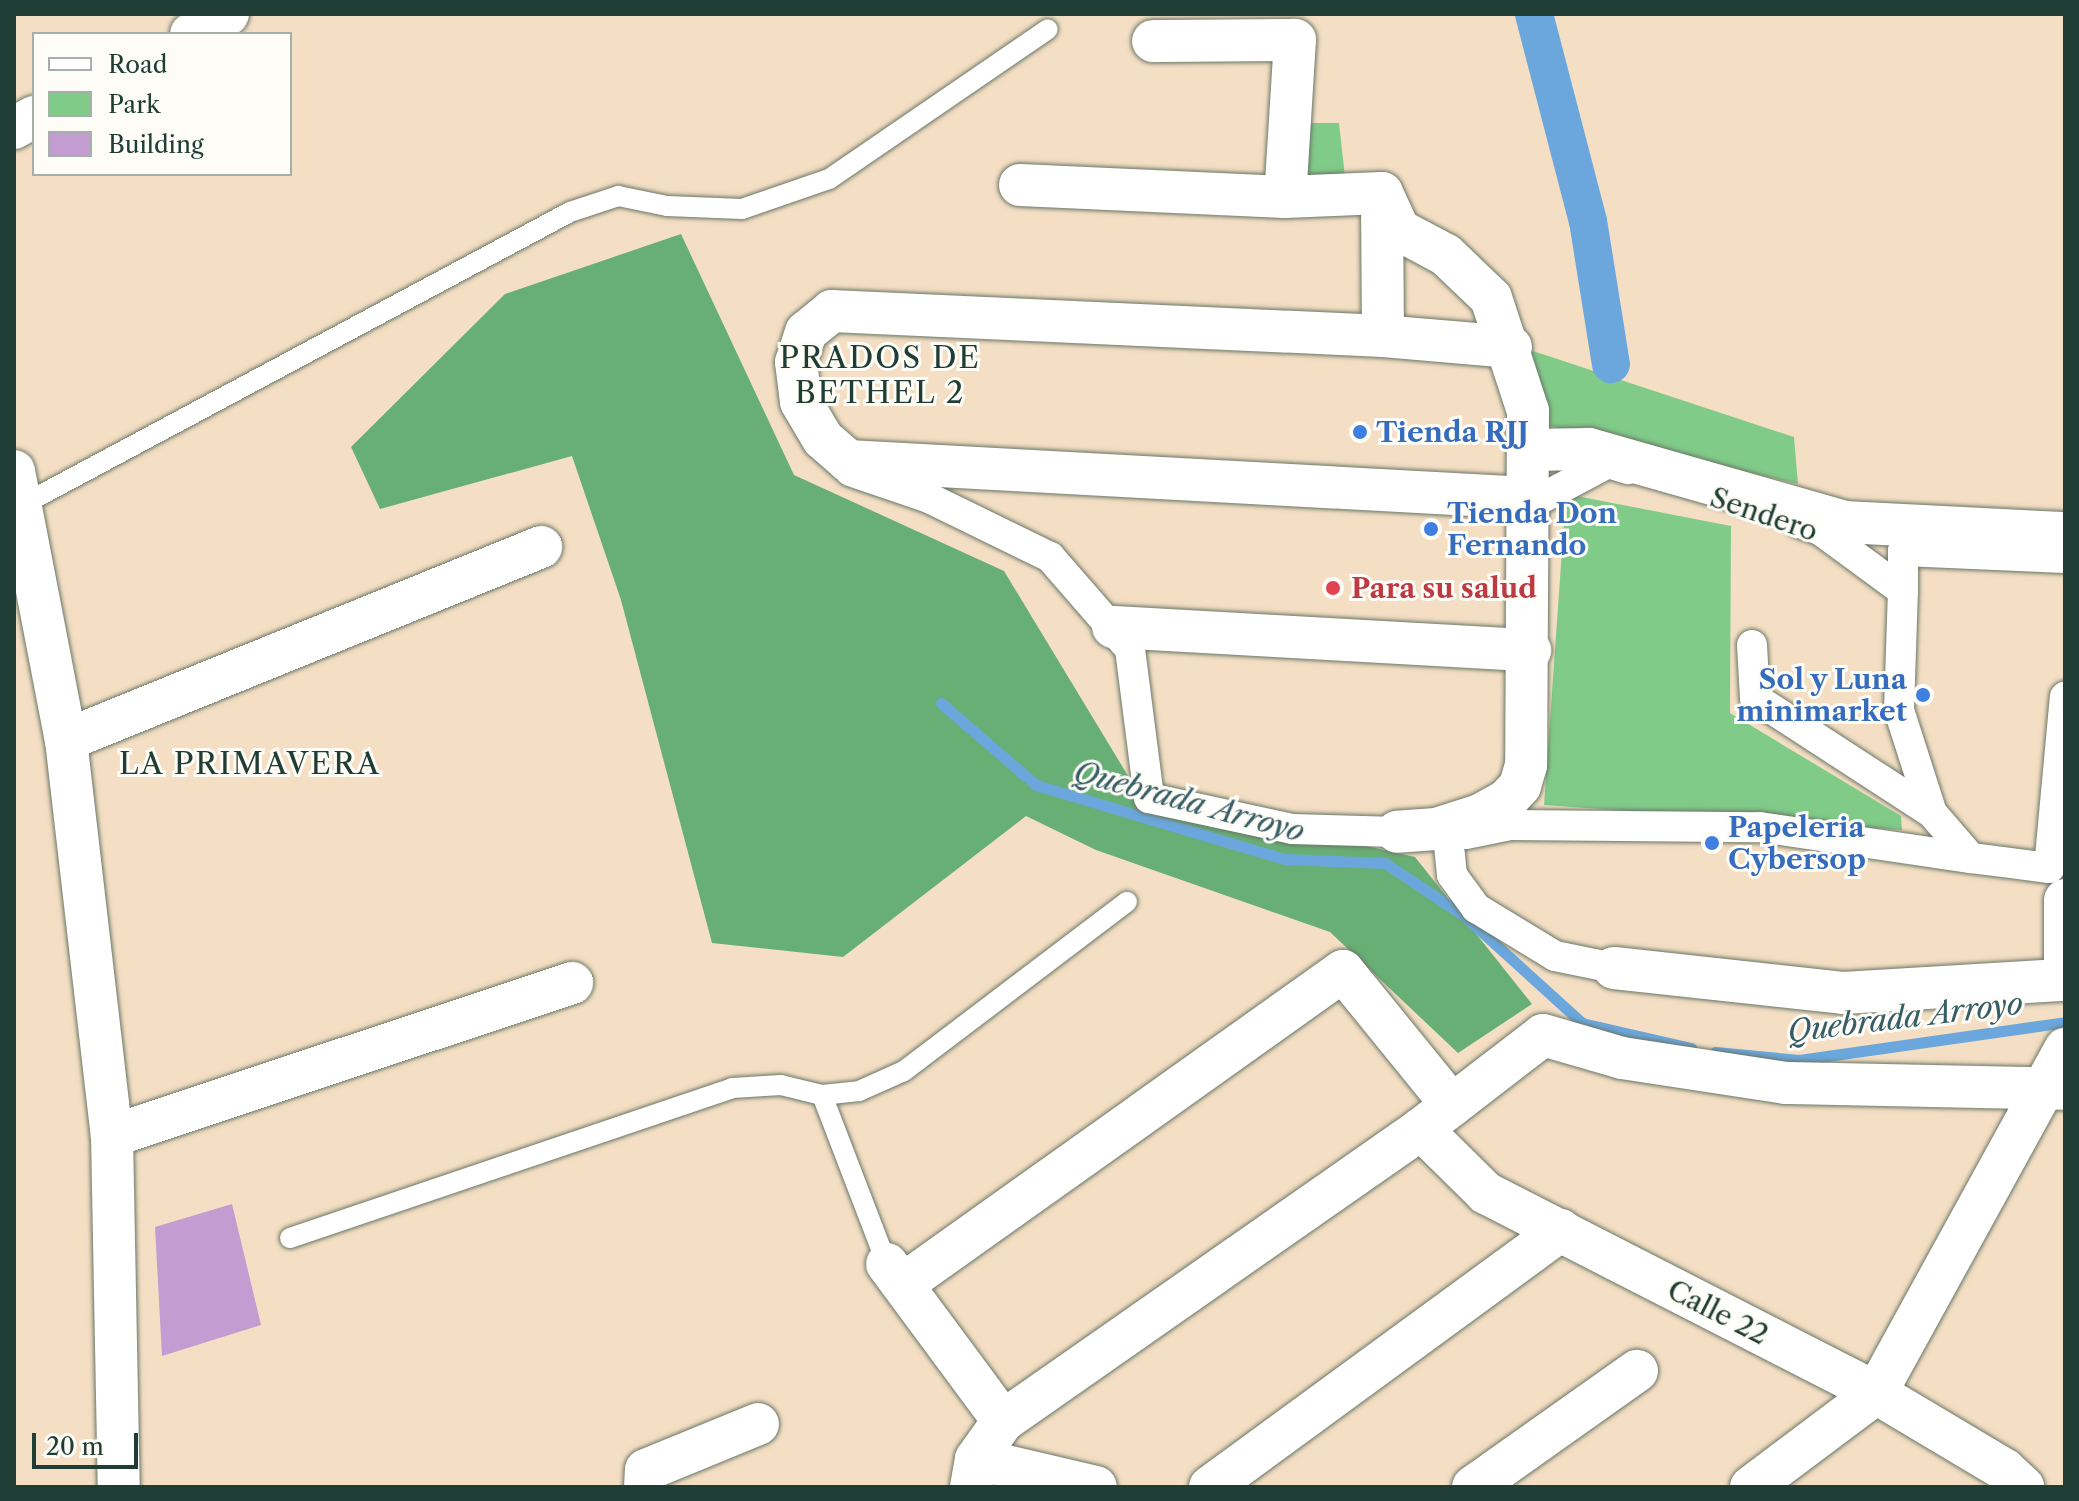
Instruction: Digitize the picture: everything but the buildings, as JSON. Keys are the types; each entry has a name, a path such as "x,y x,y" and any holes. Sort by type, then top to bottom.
{"street":[{"path":"195,32 228,14"},
{"path":"1153,41 1295,40 1285,197"},
{"path":"14,128 32,118"},
{"path":"1020,185 1285,197 1382,193"},
{"path":"1382,193 1383,336"},
{"path":"1382,193 1399,230 1446,255 1491,298 1511,347 1528,411 1530,650 1526,765 1520,786 1493,807 1448,833"},
{"path":"1511,347 1383,336 832,311 806,332 796,362 801,402 826,463 929,498 1050,557 1113,627 1130,649 1149,798 1292,829 1448,833 1510,825 1760,827 2049,868 2065,697"},
{"path":"801,402 823,439 848,461 1528,501"},
{"path":"1528,450 1589,449 1845,522 2065,533"},
{"name":"Sendero","path":"1528,501 1608,463 1820,530 1903,591"},
{"path":"18,488 66,740 112,1136 119,1487"},
{"path":"1820,530 1903,551 2065,558"},
{"path":"66,740 541,547"},
{"path":"1903,551 1899,710 1932,813"},
{"path":"1113,627 1530,650"},
{"path":"1752,645 1755,698 1932,813 1971,858"},
{"path":"1448,833 1452,875 1476,908 1555,956 1614,968 1843,993 2065,980"},
{"path":"2065,900 2065,973"},
{"name":"Calle 22","path":"895,1274 1343,971 1486,1193 1876,1393 2005,1470 2023,1487"},
{"path":"112,1136 572,983"},
{"path":"1096,1487 973,1473 1003,1421 1437,1117 1543,1035 1622,1058 1786,1083 2055,1090"},
{"path":"1751,1487 1876,1393 2055,1090 2065,1049"},
{"path":"1210,1487 1561,1230"},
{"path":"895,1274 1003,1421"},
{"path":"1473,1487 1637,1371"},
{"path":"645,1487 646,1470 758,1424"}],"lane":[{"path":"18,488 570,212 618,196 667,206 742,209 829,179 1048,29"},
{"path":"290,1238 732,1088 781,1085 822,1095 859,1091 904,1071 1127,902"},
{"path":"822,1095 895,1274"}],"green space":[{"path":"1300,123 1339,123 1345,177 1298,177"},
{"path":"681,234 794,475 1004,571 1139,794 1415,857 1532,1004 1458,1053 1330,932 1096,850 1026,816 843,957 712,943 621,600 572,456 380,509 351,447 505,294"},
{"path":"1527,349 1794,437 1798,484 1546,425"},
{"path":"1566,494 1731,526 1730,713 1901,816 1902,830 1544,805"}],"waterway":[{"path":"1534,14 1588,221 1611,364"},
{"name":"Quebrada Arroyo","path":"941,703 1036,785 1285,859 1385,863 1463,915 1582,1023 1691,1048"},
{"name":"Quebrada Arroyo","path":"1715,1052 1799,1060 2065,1022"}],"place":[{"name":"Tienda RJJ","path":"1360,432"},
{"name":"Tienda Don Fernando","path":"1431,529"},
{"name":"Para su salud","path":"1333,588"},
{"name":"Sol y Luna minimarket","path":"1923,695"},
{"name":"Papeleria Cybersop","path":"1712,843"}],"district":[{"name":"PRADOS DE BETHEL 2","path":"880,375"},
{"name":"LA PRIMAVERA","path":"250,764"}]}
